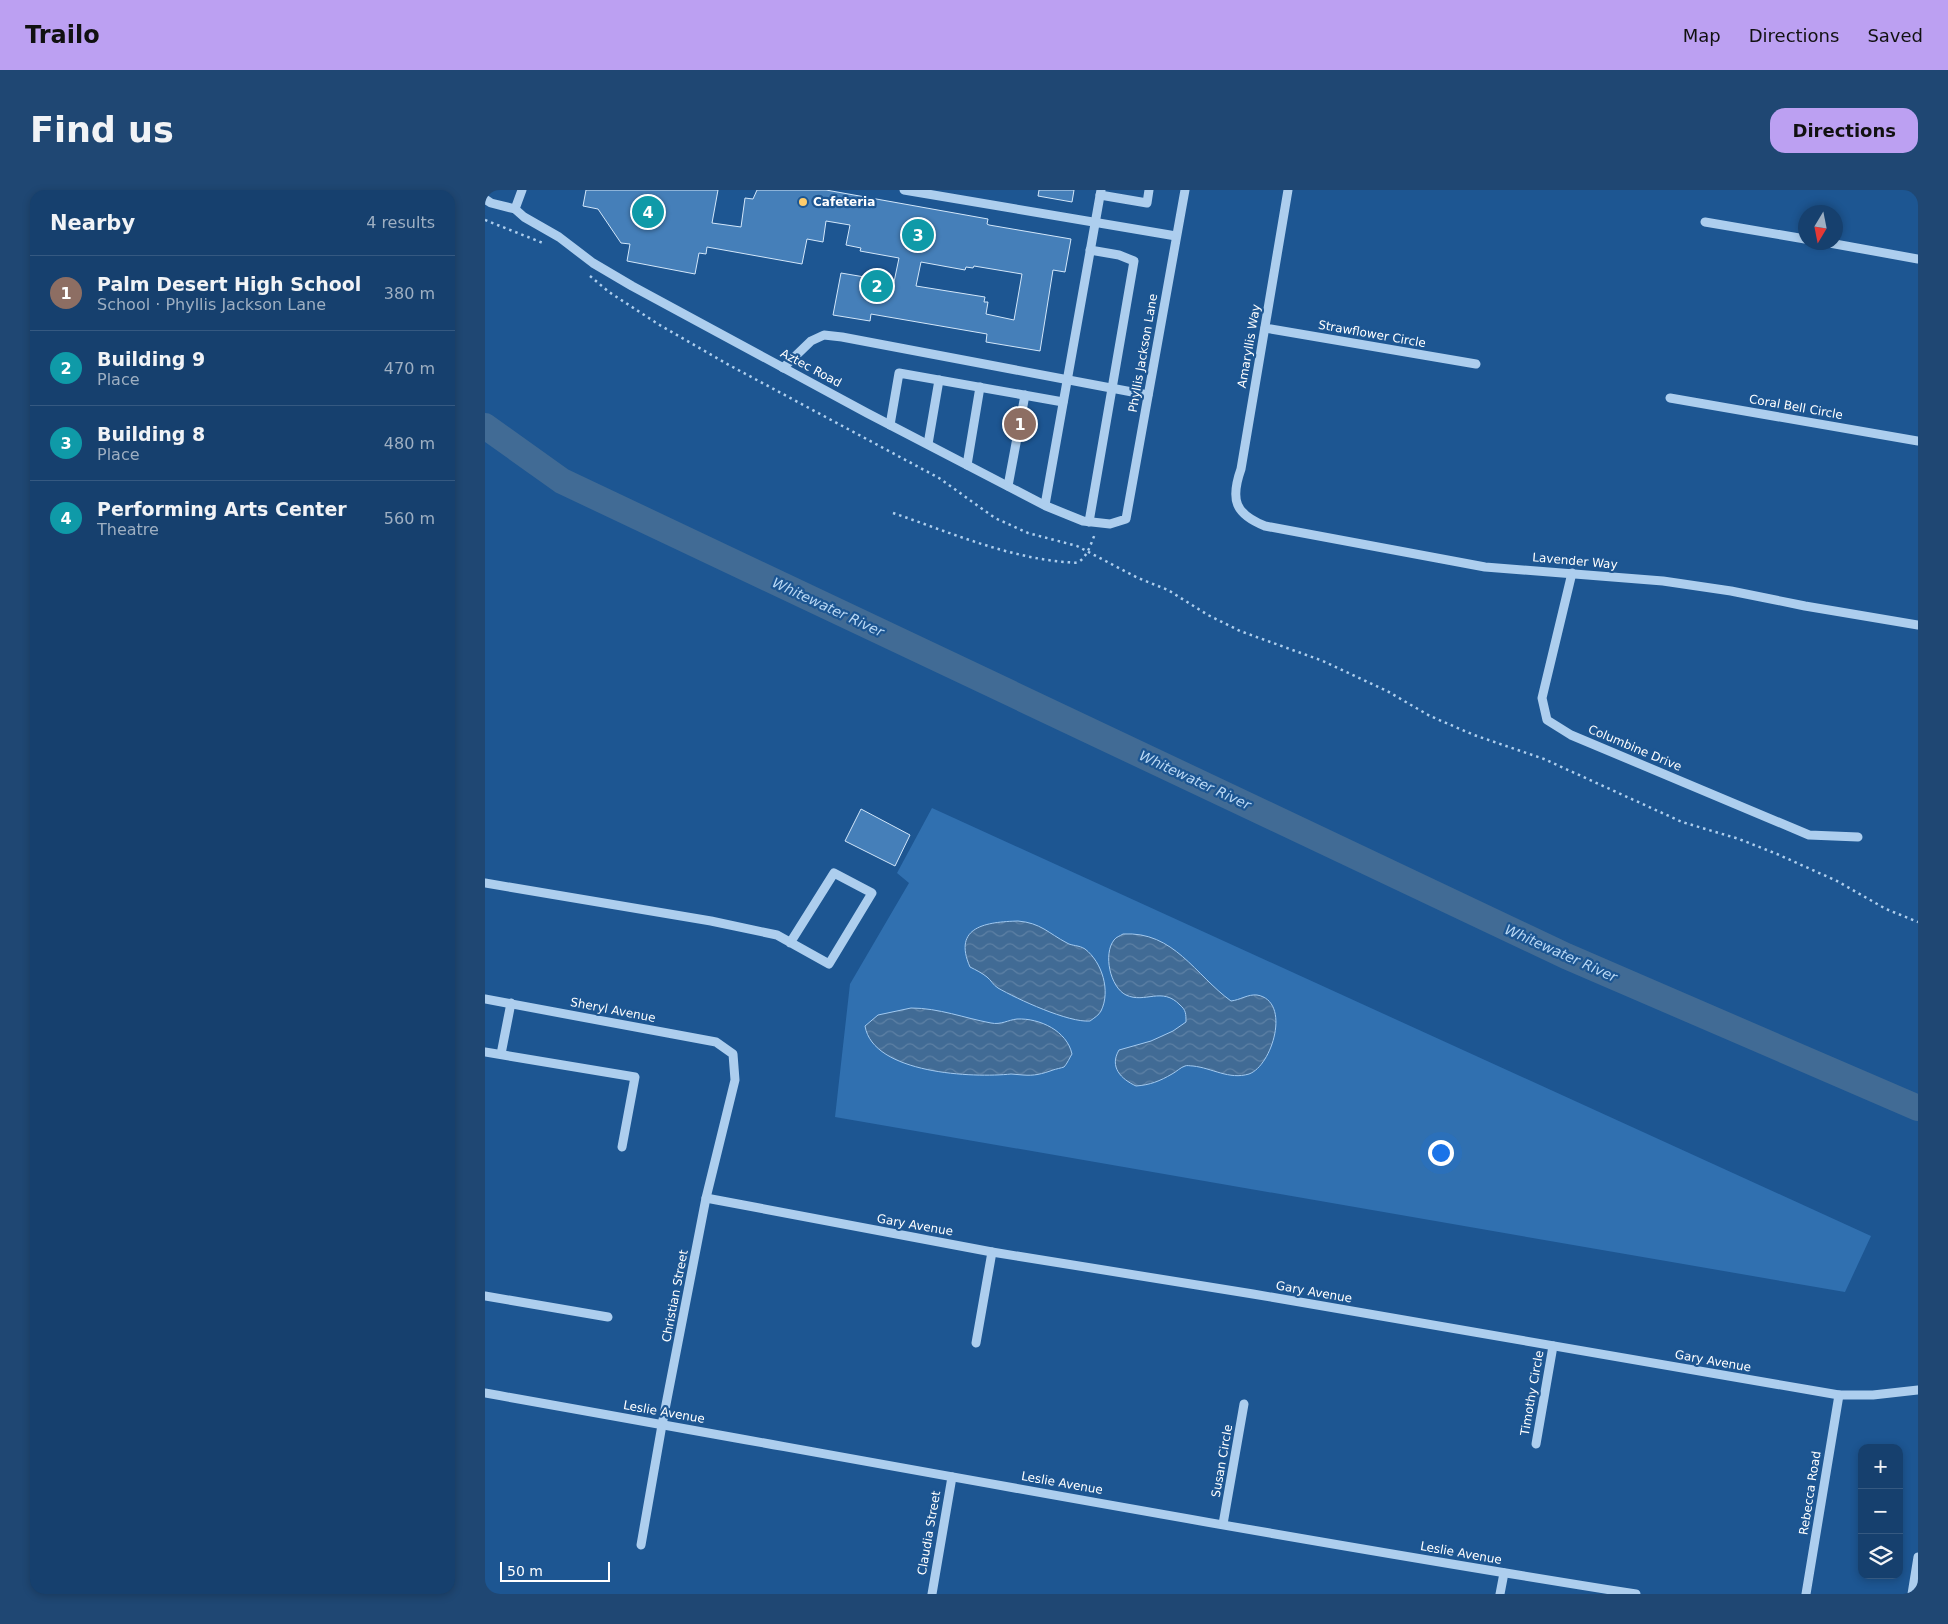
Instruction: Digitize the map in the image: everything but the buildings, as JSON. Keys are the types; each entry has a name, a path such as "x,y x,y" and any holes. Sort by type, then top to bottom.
{"street":[{"path":"515,209 522,190"},
{"path":"904,190 1176,236"},
{"path":"1045,505 1100,193 1147,203 1149,190"},
{"name":"Phyllis Jackson Lane","path":"1126,520 1185,190"},
{"name":"Amaryllis Way","path":"1237,506 1235,485 1241,469 1288,190"},
{"name":"Aztec Road","path":"485,199 491,203 515,209 559,237 593,263 783,368 1045,505 1083,521 1111,524 1126,520"},
{"path":"1705,222 1798,238"},
{"path":"1843,245 1918,258"},
{"path":"1089,522 1134,261 1119,255 1090,250"},
{"name":"Strawflower Circle","path":"1265,328 1476,364"},
{"path":"783,368 811,341 825,336 852,339 1148,395"},
{"path":"890,425 899,373 1063,402"},
{"path":"927,444 939,380"},
{"path":"967,465 980,387"},
{"path":"1008,486 1025,395"},
{"name":"Coral Bell Circle","path":"1670,398 1918,440"},
{"name":"Lavender Way","path":"1237,506 1249,519 1265,526 1485,568 1663,581 1918,625"},
{"name":"Columbine Drive","path":"1572,573 1541,698 1547,720 1571,735 1809,835 1858,837"},
{"path":"485,883 711,920 777,935 790,943 829,964 872,893 834,872 790,943"},
{"name":"Sheryl Avenue","path":"485,999 716,1042 733,1054"},
{"path":"501,1054 511,1004"},
{"path":"485,1052 635,1078 622,1147"},
{"name":"Christian Street","path":"641,1544 662,1425 707,1198 735,1080 733,1054"},
{"name":"Gary Avenue","path":"707,1198 992,1252 1263,1296 1839,1395 1873,1395 1918,1390"},
{"path":"976,1343 992,1252"},
{"path":"485,1296 607,1317"},
{"name":"Timothy Circle","path":"1536,1444 1553,1346"},
{"name":"Leslie Avenue","path":"485,1393 952,1477 1504,1573 1636,1594"},
{"name":"Rebecca Road","path":"1806,1594 1839,1395"},
{"name":"Susan Circle","path":"1223,1524 1245,1404"},
{"name":"Claudia Street","path":"931,1594 952,1477"},
{"path":"1912,1594 1918,1557"},
{"path":"1500,1594 1504,1573"}],"path":[{"path":"485,220 549,246"},
{"path":"587,274 609,292 658,324 729,365 939,478 995,518 1028,533 1077,546 1138,578 1168,590 1208,615 1240,631 1323,662 1387,691 1430,716 1473,735 1544,759 1682,822 1739,839 1777,854 1837,881 1886,909 1918,922"},
{"path":"893,513 1009,553 1076,563 1088,551 1099,523"}],"shaded area":[{"path":"932,808 1871,1236 1845,1292 835,1117 850,984 909,883 897,873"}],"water":[{"path":"1018,921 1039,926 1071,945 1085,949 1096,961 1103,977 1105,995 1101,1011 1090,1021 1069,1018 1017,998 998,988 988,978 970,967 966,953 966,943 969,935 984,925"},
{"path":"1123,934 1141,935 1170,947 1231,1001 1254,995 1268,1000 1274,1009 1276,1021 1275,1034 1265,1059 1257,1069 1249,1074 1234,1076 1200,1067 1187,1066 1159,1081 1136,1086 1121,1076 1115,1062 1119,1050 1151,1041 1173,1031 1186,1022 1185,1010 1173,999 1160,996 1133,997 1120,991 1112,978 1109,953 1114,940"},
{"path":"911,1008 941,1011 995,1023 1017,1019 1035,1021 1051,1027 1065,1039 1072,1054 1064,1067 1042,1074 974,1075 927,1070 886,1054 872,1042 865,1026 878,1015"}],"waterway":[{"name":"Whitewater River","path":"485,426 562,481 1566,956 1918,1108"}],"place":[{"name":"Cafeteria","path":"803,202"},
{"name":"Performing Arts Center","path":"648,212"},
{"name":"Building 8","path":"918,235"},
{"name":"Building 9","path":"877,286"},
{"name":"Palm Desert High School","path":"1020,424"}]}
